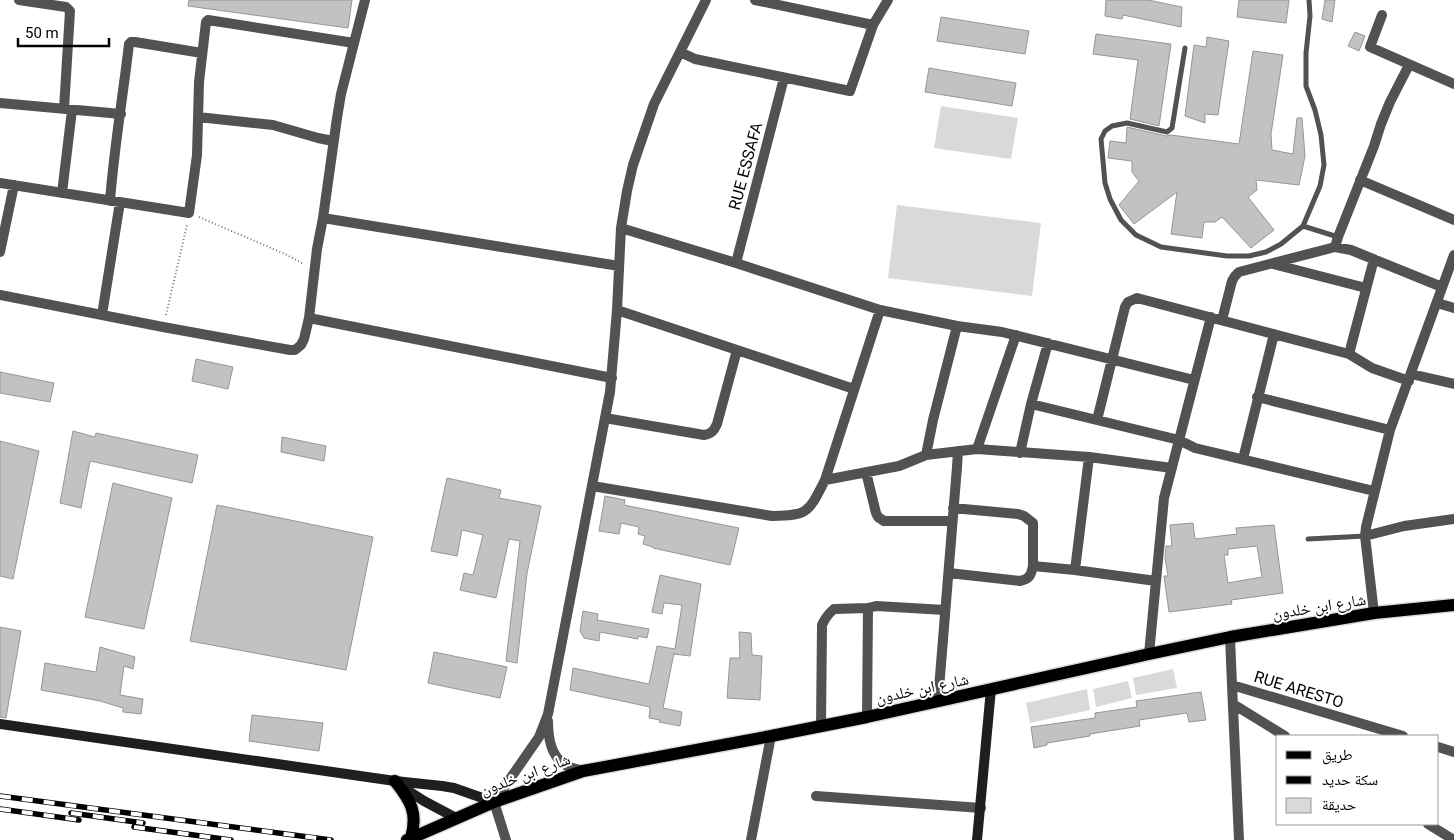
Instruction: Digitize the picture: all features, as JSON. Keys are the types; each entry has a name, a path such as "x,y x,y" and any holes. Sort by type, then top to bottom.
{"main road":[{"name":"شارع ابن خلدون","path":"409,839 494,802 583,771 821,726 1230,637 1374,613 1454,606"},
{"path":"977,840 992,689"},
{"path":"0,724 394,781 448,787 494,802"},
{"path":"394,781 424,801 456,818"},
{"path":"394,781 412,806 414,828 409,839"}],"street":[{"path":"19,0 66,7 70,11 68,109 62,193"},
{"path":"0,295 163,327 295,350 304,339 309,318 317,249 341,94 364,0"},
{"path":"506,840 494,802 539,737 548,714 605,418 612,378 621,228 631,174 654,104 706,0"},
{"path":"755,0 873,25"},
{"path":"680,52 695,59 850,91 873,25 888,0"},
{"path":"1382,15 1370,47 1454,84"},
{"path":"0,183 189,213 198,155 198,117 204,25 208,20 354,43"},
{"path":"102,315 115,201 114,153 121,114 129,44 131,42 202,53"},
{"path":"1336,242 1390,102 1409,65"},
{"name":"RUE ESSAFA","path":"736,262 784,78"},
{"path":"0,103 121,114"},
{"path":"198,117 273,126 333,141"},
{"path":"1360,180 1454,220"},
{"path":"0,252 14,185"},
{"path":"323,218 619,266"},
{"path":"621,228 736,262 880,310 957,326 1016,335 1194,380"},
{"path":"1222,320 1232,281 1239,272 1272,264 1336,242 1351,250 1442,287"},
{"path":"1374,613 1365,536 1374,490 1390,430 1454,255"},
{"path":"1349,354 1374,259"},
{"path":"1272,264 1366,288"},
{"path":"1097,420 1126,307 1128,302 1137,298 1349,354 1372,368 1410,377 1454,384"},
{"path":"1437,303 1454,308"},
{"path":"617,310 854,389"},
{"path":"592,486 772,516 791,516 808,508 813,503 825,480 880,310"},
{"path":"1149,654 1164,498 1210,317"},
{"path":"309,318 612,378"},
{"path":"926,455 957,326"},
{"path":"1243,459 1274,334"},
{"path":"977,449 1016,335"},
{"path":"1020,453 1048,343"},
{"path":"605,418 704,435 709,434 717,424 737,350"},
{"path":"1257,397 1390,430"},
{"path":"1031,404 1179,440 1195,448 1374,490"},
{"path":"825,480 899,466 926,455 977,449 1089,457 1172,468"},
{"path":"938,701 958,451"},
{"path":"1075,570 1089,457"},
{"path":"866,472 876,513 880,519 952,521"},
{"path":"949,574 1020,581 1027,579 1031,575 1032,566 1033,523 1024,516 1012,513 953,508"},
{"path":"1365,536 1404,526 1454,519"},
{"path":"1032,566 1156,581"},
{"path":"821,726 822,625 830,612 834,609 876,606 945,610"},
{"path":"867,716 868,608"},
{"name":"RUE ARESTO","path":"1230,637 1232,685 1399,735"},
{"path":"1232,685 1239,840"},
{"path":"1233,704 1283,735"},
{"path":"548,714 548,736 552,750 564,764 583,771"},
{"path":"751,840 771,736"},
{"path":"1439,747 1454,752"},
{"path":"816,796 981,808"},
{"path":"1430,825 1454,840"}],"lane":[{"path":"1185,48 1172,128 1167,132 1127,123 1112,126 1105,131 1101,139 1105,183 1110,199 1121,220 1136,235 1161,247 1226,256 1249,256 1266,252 1281,244 1303,226 1320,186 1324,165 1321,135 1315,110 1306,86 1306,53 1310,16 1309,0"},
{"path":"1303,226 1336,242"},
{"path":"1308,539 1365,536"}],"path":[{"path":"163,327 189,213 285,254 314,270"}],"green space":[{"path":"941,106 1018,118 1011,159 934,148"},
{"path":"897,205 1041,223 1032,296 888,278"},
{"path":"1173,669 1177,688 1136,695 1133,678"},
{"path":"1128,681 1132,698 1096,707 1093,689"},
{"path":"1087,689 1090,710 1030,723 1026,703"}],"building":[{"path":"189,0 352,0 348,28 188,6"},
{"path":"1106,0 1148,0 1182,7 1181,27 1123,15 1122,19 1105,16"},
{"path":"1239,0 1289,0 1286,23 1237,17"},
{"path":"1325,0 1335,0 1332,22 1322,19"},
{"path":"941,17 1029,31 1025,54 937,41"},
{"path":"1355,32 1365,36 1359,51 1348,46"},
{"path":"1096,34 1171,44 1159,126 1130,119 1138,60 1093,54"},
{"path":"1207,37 1229,41 1218,115 1205,114 1205,123 1185,116 1194,45 1206,47"},
{"path":"1253,51 1283,55 1271,134 1272,150 1293,154 1297,118 1302,118 1305,156 1299,185 1256,180 1257,190 1248,197 1274,230 1251,248 1222,217 1215,222 1204,222 1202,238 1171,234 1177,192 1134,224 1119,205 1139,181 1132,172 1132,161 1108,158 1110,141 1126,143 1127,127 1166,136 1171,135 1239,144"},
{"path":"929,68 1016,83 1012,106 925,92"},
{"path":"196,359 233,367 228,389 192,381"},
{"path":"0,372 54,383 50,402 0,393"},
{"path":"73,431 95,437 96,433 198,455 192,483 90,461 81,508 60,503"},
{"path":"282,437 326,446 324,461 281,452"},
{"path":"0,441 39,451 13,579 0,576"},
{"path":"447,478 501,490 499,498 541,506 527,573 517,663 506,661 520,541 509,539 496,598 460,590 464,573 473,575 483,535 462,530 457,556 431,551"},
{"path":"113,483 172,498 144,629 85,617"},
{"path":"605,496 625,500 624,505 739,528 730,565 653,548 643,544 645,536 638,534 639,527 621,523 619,534 599,531"},
{"path":"217,505 373,537 346,670 190,641"},
{"path":"1193,523 1195,539 1237,534 1236,528 1274,525 1283,593 1231,600 1232,604 1169,612 1164,576 1168,576 1165,558 1166,546 1172,546 1170,525","holes":["1257,546 1262,577 1228,583 1224,555 1228,555 1228,549"]},
{"path":"660,575 701,584 690,656 674,653 663,708 682,712 680,726 649,718 650,707 570,690 573,668 649,684 657,646 675,649 682,605 664,603 662,614 652,612"},
{"path":"583,611 598,614 597,620 649,629 647,638 638,636 638,639 600,632 599,641 584,638 580,631"},
{"path":"0,627 21,631 6,718 0,717"},
{"path":"739,632 751,633 752,655 762,656 760,700 727,698 730,658 740,658"},
{"path":"100,647 135,657 133,669 124,666 120,695 143,699 141,714 123,712 123,708 100,701 41,690 45,663 96,672"},
{"path":"434,652 507,667 500,698 428,683"},
{"path":"1201,692 1206,720 1189,722 1187,713 1139,720 1140,726 1090,734 1090,736 1047,743 1047,745 1034,748 1031,727 1095,718 1095,713 1137,707 1136,701"},
{"path":"252,715 323,723 319,751 249,741"}],"railway":[{"path":"0,796 331,840"},
{"path":"0,809 79,820"},
{"path":"71,813 143,823"},
{"path":"134,827 231,840"}]}
